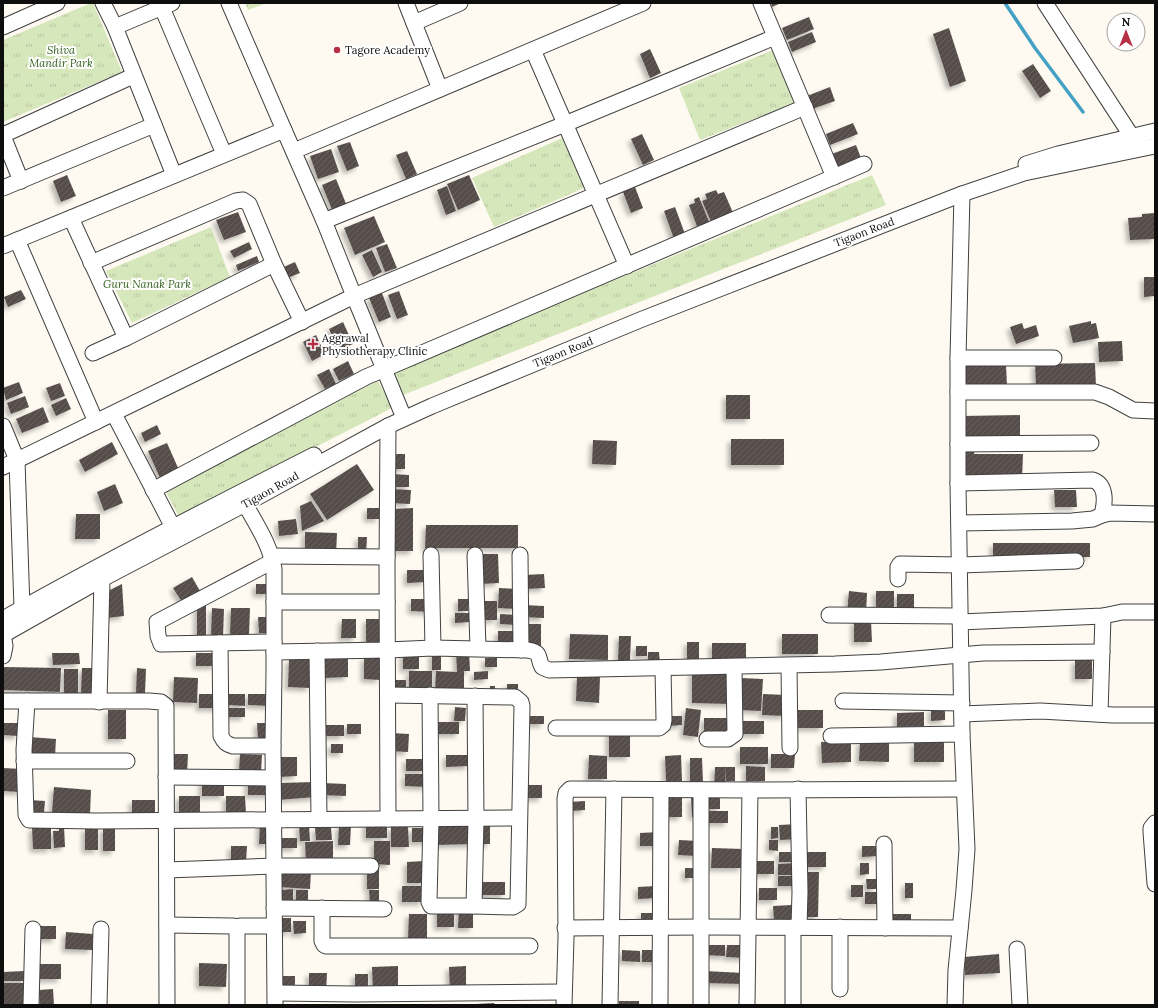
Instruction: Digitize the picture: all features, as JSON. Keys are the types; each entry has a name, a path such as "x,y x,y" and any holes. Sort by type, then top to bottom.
{"street":[{"path":"3,27 57,3"},
{"path":"103,3 115,28 174,175"},
{"path":"229,3 324,221 402,414"},
{"path":"406,3 440,89"},
{"path":"414,23 460,3"},
{"path":"294,150 643,3"},
{"path":"761,3 834,177"},
{"path":"1045,3 1130,136 1148,147"},
{"path":"115,28 164,4 224,154"},
{"path":"324,221 565,124 775,37"},
{"path":"533,50 627,266"},
{"path":"21,181 3,135 134,76"},
{"path":"3,467 354,296 805,107"},
{"path":"3,188 154,125"},
{"path":"3,246 284,130"},
{"path":"114,414 176,533 402,414 652,306 971,182 1058,154 1155,131"},
{"name":"Tigaon Road","path":"3,635 101,572 176,533 245,504 388,426 402,414 477,387 640,320 962,194 1024,173 1148,147"},
{"path":"153,490 359,380 864,164"},
{"path":"955,1005 956,970 966,850 962,734 958,483 958,358 962,194"},
{"path":"91,263 240,200 245,201 248,204 274,264 302,322"},
{"path":"71,218 126,338"},
{"path":"17,240 96,422"},
{"path":"93,353 274,264"},
{"path":"958,358 1054,358"},
{"path":"958,392 1099,393 1133,410 1155,411"},
{"path":"3,426 17,460 22,608"},
{"path":"388,426 388,819"},
{"path":"958,444 1091,443"},
{"path":"958,483 1093,480 1099,484 1103,492 1105,501 1102,515"},
{"path":"245,504 272,558 274,602 273,778 275,999 363,994 563,999 565,928 565,795 568,791 573,789 964,789"},
{"path":"959,523 1072,521 1093,519 1102,515 1114,513 1155,514"},
{"path":"431,555 433,648"},
{"path":"475,555 478,648"},
{"path":"520,555 521,650"},
{"path":"387,557 272,558 157,622 158,636 161,644 220,642 317,651 433,648 521,650 535,652 538,654 542,667 549,670 789,666 881,662 983,653 1102,652"},
{"path":"898,579 898,567 900,564 960,565 1076,561"},
{"path":"3,619 22,608 101,572 98,702"},
{"path":"274,602 387,602"},
{"path":"829,615 960,619 1103,616 1122,612 1155,612"},
{"path":"1100,714 1103,616"},
{"path":"3,635 5,646 3,656"},
{"path":"220,642 221,736 223,742 227,745 233,746 273,746"},
{"path":"317,651 319,819"},
{"path":"789,666 790,748"},
{"path":"707,740 728,739 735,734 734,667"},
{"path":"556,728 658,728 662,725 664,720 663,668"},
{"path":"388,695 430,695 515,697 521,702 518,904 513,906 429,905 431,819 430,695"},
{"path":"474,906 476,819 475,696"},
{"path":"3,701 148,701 164,704 166,710 167,1005"},
{"path":"27,702 24,761 26,815 29,820 519,818"},
{"path":"843,702 962,709 1155,715"},
{"path":"831,736 962,734"},
{"path":"24,761 127,761"},
{"path":"166,777 273,778"},
{"path":"610,1005 614,789"},
{"path":"793,1005 796,927 800,892 798,789"},
{"path":"660,1005 661,790"},
{"path":"701,790 701,1005"},
{"path":"747,1005 750,790"},
{"path":"1155,823 1151,828 1151,832 1155,884"},
{"path":"884,844 885,928"},
{"path":"167,870 274,866 371,866"},
{"path":"274,908 384,909"},
{"path":"322,908 322,941 324,946 530,946"},
{"path":"167,925 238,927 274,926"},
{"path":"237,1005 238,927"},
{"path":"840,927 840,989"},
{"path":"565,928 960,928"},
{"path":"31,1005 33,929"},
{"path":"99,1005 101,929"},
{"path":"1017,949 1020,1005"}],"green space":[{"name":"Shiva Mandir Park","path":"93,3 122,72 3,122 3,40"},
{"path":"245,3 267,3 248,10"},
{"path":"773,50 794,103 700,140 679,88"},
{"path":"562,138 584,188 494,227 472,178"},
{"path":"872,175 886,205 403,395 394,370"},
{"name":"Guru Nanak Park","path":"211,227 230,277 132,323 106,271"},
{"path":"378,381 392,408 179,517 165,490"}],"building":[{"path":"771,3 781,3 772,7"},
{"path":"809,17 814,29 787,40 782,28"},
{"path":"949,28 966,81 950,87 933,34"},
{"path":"812,32 816,42 792,52 788,42"},
{"path":"650,49 661,73 650,78 640,54"},
{"path":"1033,64 1051,91 1040,98 1022,71"},
{"path":"830,87 835,101 812,109 807,96"},
{"path":"853,123 858,134 830,145 826,134"},
{"path":"642,134 654,160 643,165 631,139"},
{"path":"350,142 359,166 347,171 337,146"},
{"path":"856,145 861,158 835,168 829,155"},
{"path":"331,149 339,172 318,179 310,156"},
{"path":"407,151 417,174 406,179 396,155"},
{"path":"67,175 76,196 61,202 53,181"},
{"path":"469,175 480,200 458,210 447,184"},
{"path":"336,179 347,206 333,212 322,185"},
{"path":"447,186 456,211 446,215 437,190"},
{"path":"635,187 643,208 631,213 623,192"},
{"path":"716,190 718,194 724,192 734,215 712,224 702,201 707,199 705,194"},
{"path":"699,197 710,224 698,229 689,205 695,203 694,199"},
{"path":"675,207 685,234 674,239 664,211"},
{"path":"238,212 246,232 224,240 216,220"},
{"path":"1155,213 1155,239 1130,240 1128,218 1142,217 1142,214"},
{"path":"374,216 385,242 355,255 344,228"},
{"path":"249,242 252,249 234,258 230,251"},
{"path":"387,244 397,268 385,272 376,248"},
{"path":"372,250 382,272 373,277 362,255"},
{"path":"257,256 259,262 238,271 236,265"},
{"path":"295,262 300,273 282,280 277,270"},
{"path":"1144,277 1155,277 1155,296 1144,297"},
{"path":"21,290 26,299 8,307 4,297"},
{"path":"399,291 408,315 397,319 388,295"},
{"path":"382,293 391,317 379,322 369,298"},
{"path":"1091,321 1091,324 1096,323 1099,338 1073,343 1069,326"},
{"path":"343,322 353,344 339,350 329,329"},
{"path":"1022,323 1024,329 1036,325 1039,336 1016,344 1010,327"},
{"path":"316,335 325,354 312,361 303,342"},
{"path":"1122,341 1123,361 1099,362 1098,342"},
{"path":"348,361 354,374 339,381 333,369"},
{"path":"1095,363 1096,387 1036,388 1035,364"},
{"path":"1006,364 1007,387 964,388 964,365"},
{"path":"329,369 336,384 325,389 317,375"},
{"path":"19,382 23,393 6,400 3,388"},
{"path":"60,383 65,396 51,401 46,388"},
{"path":"726,395 750,395 750,419 726,419"},
{"path":"25,396 29,407 11,414 7,403"},
{"path":"66,398 71,409 56,416 51,405"},
{"path":"43,407 49,422 22,433 16,419"},
{"path":"1020,415 1020,440 962,441 962,416"},
{"path":"157,425 161,434 145,442 141,433"},
{"path":"731,439 784,439 784,465 731,465"},
{"path":"593,440 617,441 616,465 592,464"},
{"path":"112,442 118,454 85,472 79,460"},
{"path":"167,443 179,470 160,478 148,451"},
{"path":"964,445 975,445 974,454 1023,454 1022,480 963,479"},
{"path":"390,454 405,454 405,469 390,469"},
{"path":"357,464 374,490 327,520 310,494"},
{"path":"392,474 409,475 409,487 392,487"},
{"path":"115,484 123,503 104,511 97,492"},
{"path":"391,489 411,490 410,504 390,503"},
{"path":"1054,490 1076,490 1077,507 1055,507"},
{"path":"311,501 324,521 302,531 300,506"},
{"path":"367,508 379,508 379,519 367,519"},
{"path":"413,508 413,551 392,551 392,509"},
{"path":"76,514 100,514 100,539 75,539"},
{"path":"296,519 298,534 279,536 278,521"},
{"path":"426,525 518,525 518,548 425,548"},
{"path":"305,532 337,533 336,555 305,554"},
{"path":"358,537 367,537 366,555 358,555"},
{"path":"993,543 1090,543 1090,557 993,557"},
{"path":"479,554 498,554 499,583 480,584"},
{"path":"407,570 425,570 426,582 407,583"},
{"path":"544,574 545,588 525,589 524,575"},
{"path":"192,577 200,591 182,602 173,588"},
{"path":"122,584 124,616 106,618 104,593"},
{"path":"256,584 270,584 269,594 256,594"},
{"path":"499,588 517,589 516,609 498,608"},
{"path":"849,591 867,593 866,615 847,614"},
{"path":"876,591 894,591 894,613 876,613"},
{"path":"897,594 914,594 914,613 897,613"},
{"path":"411,599 432,599 432,612 411,611"},
{"path":"458,599 468,599 468,611 458,611"},
{"path":"479,601 497,601 497,620 479,620"},
{"path":"197,605 206,605 206,637 197,637"},
{"path":"523,605 544,606 544,618 523,617"},
{"path":"212,608 224,609 223,638 211,637"},
{"path":"231,608 250,608 249,635 230,634"},
{"path":"455,613 469,613 470,622 455,623"},
{"path":"500,614 518,615 517,625 500,624"},
{"path":"258,617 270,617 271,633 259,633"},
{"path":"342,619 356,619 356,638 341,638"},
{"path":"366,619 380,619 380,644 366,644"},
{"path":"854,621 871,621 872,642 854,642"},
{"path":"523,624 541,624 541,647 523,647"},
{"path":"498,631 517,631 517,644 498,644"},
{"path":"570,634 608,635 608,660 569,659"},
{"path":"782,634 818,634 818,654 782,654"},
{"path":"619,636 631,636 630,660 618,660"},
{"path":"687,642 699,642 699,660 687,660"},
{"path":"712,643 746,643 746,663 712,663"},
{"path":"636,646 647,646 647,656 636,656"},
{"path":"469,650 470,671 464,671 464,692 435,692 436,671 457,672 456,651"},
{"path":"403,652 419,652 419,669 403,669"},
{"path":"648,652 659,652 660,664 648,664"},
{"path":"52,653 79,653 80,664 53,665"},
{"path":"196,653 216,653 216,666 196,666"},
{"path":"432,653 441,653 441,670 432,670"},
{"path":"364,657 380,658 380,680 364,679"},
{"path":"485,658 497,658 497,667 485,667"},
{"path":"289,659 310,660 310,688 288,687"},
{"path":"322,659 348,659 348,677 323,678"},
{"path":"1075,660 1092,660 1092,679 1075,679"},
{"path":"3,667 61,668 60,692 3,690"},
{"path":"82,668 93,668 92,694 81,693"},
{"path":"137,668 146,669 145,693 136,693"},
{"path":"64,669 78,669 78,693 64,693"},
{"path":"409,671 432,671 432,692 409,692"},
{"path":"488,671 488,679 474,680 474,672"},
{"path":"692,671 731,672 731,704 692,703"},
{"path":"577,676 600,677 599,703 576,701"},
{"path":"174,677 198,678 197,703 173,702"},
{"path":"741,678 763,679 761,711 739,710"},
{"path":"389,680 406,680 406,690 389,690"},
{"path":"507,684 518,684 518,691 507,691"},
{"path":"490,686 495,686 495,693 490,693"},
{"path":"199,694 219,694 219,708 199,708"},
{"path":"228,694 245,694 245,706 228,705"},
{"path":"248,694 271,694 271,706 248,705"},
{"path":"763,694 786,695 785,716 762,715"},
{"path":"455,707 466,708 465,721 454,721"},
{"path":"227,708 245,708 245,717 227,717"},
{"path":"686,708 701,710 698,737 683,735"},
{"path":"931,708 945,708 945,720 931,721"},
{"path":"108,710 126,710 126,739 108,739"},
{"path":"795,710 823,710 823,728 795,728"},
{"path":"924,712 924,726 897,727 897,713"},
{"path":"524,716 544,716 544,724 524,724"},
{"path":"668,716 682,716 682,725 668,726"},
{"path":"704,718 727,718 727,733 704,734"},
{"path":"738,721 764,721 764,734 738,734"},
{"path":"436,722 459,722 459,734 436,734"},
{"path":"3,723 19,723 18,736 3,735"},
{"path":"257,723 268,723 268,738 258,739"},
{"path":"347,724 361,724 361,734 347,734"},
{"path":"322,725 344,725 344,736 322,736"},
{"path":"609,730 630,730 630,757 609,757"},
{"path":"391,733 409,734 408,752 390,751"},
{"path":"29,737 56,739 55,756 28,755"},
{"path":"851,741 851,762 822,763 821,742"},
{"path":"860,741 889,741 889,762 859,761"},
{"path":"914,742 944,742 944,762 914,762"},
{"path":"331,744 343,744 343,753 331,753"},
{"path":"740,747 768,747 768,764 740,764"},
{"path":"170,754 188,754 187,774 170,774"},
{"path":"240,754 262,755 261,772 239,771"},
{"path":"771,754 795,754 794,768 771,768"},
{"path":"446,755 469,755 469,766 446,767"},
{"path":"589,755 607,756 607,779 588,779"},
{"path":"681,755 682,781 666,781 665,756"},
{"path":"277,757 297,757 297,776 278,777"},
{"path":"690,758 702,758 703,782 690,782"},
{"path":"406,759 426,759 426,771 406,771"},
{"path":"746,766 765,767 765,781 746,781"},
{"path":"715,767 726,767 725,790 714,790"},
{"path":"726,767 735,767 735,781 726,781"},
{"path":"3,768 22,769 21,792 3,791"},
{"path":"405,774 427,774 427,787 405,786"},
{"path":"202,778 224,779 224,796 202,796"},
{"path":"248,780 271,780 271,795 248,795"},
{"path":"315,782 315,797 278,800 278,783"},
{"path":"322,783 346,784 346,796 321,795"},
{"path":"521,785 542,785 542,798 521,798"},
{"path":"54,787 91,790 90,814 52,812"},
{"path":"179,796 200,796 200,814 179,814"},
{"path":"226,796 245,796 246,814 226,814"},
{"path":"666,797 682,797 682,817 666,817"},
{"path":"691,798 697,798 697,817 692,817"},
{"path":"706,798 720,798 720,809 706,809"},
{"path":"30,800 45,801 44,813 29,812"},
{"path":"132,800 155,800 155,814 132,814"},
{"path":"585,801 585,810 570,811 569,802"},
{"path":"708,811 728,811 728,823 708,823"},
{"path":"366,821 387,821 387,838 366,838"},
{"path":"260,822 269,822 269,844 259,844"},
{"path":"798,824 798,839 780,840 779,825"},
{"path":"299,825 309,825 310,841 300,841"},
{"path":"339,825 351,825 350,845 338,845"},
{"path":"434,825 473,825 474,844 435,845"},
{"path":"478,825 490,825 490,844 478,844"},
{"path":"59,826 64,826 65,847 54,848 53,831 59,831"},
{"path":"32,827 51,827 51,849 33,849"},
{"path":"331,827 332,840 316,840 315,828"},
{"path":"391,827 408,827 409,847 391,847"},
{"path":"771,827 778,827 778,838 771,839"},
{"path":"85,828 98,828 98,850 85,850"},
{"path":"103,828 115,828 115,851 103,851"},
{"path":"412,828 428,828 428,842 412,842"},
{"path":"659,832 660,846 640,846 640,833"},
{"path":"281,838 297,838 297,848 281,848"},
{"path":"679,840 698,841 697,856 678,855"},
{"path":"769,840 778,840 778,851 769,850"},
{"path":"333,841 333,861 306,862 305,842"},
{"path":"374,841 390,841 390,865 374,864"},
{"path":"231,846 247,846 246,862 231,862"},
{"path":"862,846 878,846 878,856 862,857"},
{"path":"712,848 743,849 742,868 711,868"},
{"path":"779,852 798,852 798,862 779,862"},
{"path":"805,852 826,852 826,867 805,867"},
{"path":"424,861 425,883 407,883 407,862"},
{"path":"757,861 774,861 774,874 757,874"},
{"path":"798,863 799,875 778,875 778,864"},
{"path":"860,863 869,863 869,874 860,875"},
{"path":"280,868 311,870 310,889 279,887"},
{"path":"685,868 693,868 693,878 685,878"},
{"path":"367,869 379,869 379,889 367,889"},
{"path":"805,872 819,872 818,917 804,917"},
{"path":"778,876 798,876 798,886 778,886"},
{"path":"866,879 876,879 876,889 867,889"},
{"path":"479,882 505,882 505,895 479,895"},
{"path":"905,883 913,883 913,898 905,898"},
{"path":"851,885 863,885 863,897 851,897"},
{"path":"402,886 423,886 423,902 402,902"},
{"path":"656,886 657,898 638,899 638,887"},
{"path":"759,888 777,888 777,900 759,900"},
{"path":"293,889 293,906 282,906 282,890"},
{"path":"296,890 308,890 308,906 296,906"},
{"path":"369,890 379,890 379,904 370,904"},
{"path":"865,892 880,892 880,904 865,904"},
{"path":"792,905 793,919 774,920 773,906"},
{"path":"437,908 454,908 454,927 437,927"},
{"path":"459,908 473,908 473,928 458,928"},
{"path":"641,913 658,913 658,926 641,926"},
{"path":"409,914 427,914 427,938 408,938"},
{"path":"890,914 911,914 911,922 890,922"},
{"path":"277,918 291,918 291,932 277,932"},
{"path":"293,921 306,921 306,933 294,934"},
{"path":"36,926 56,926 56,939 36,939"},
{"path":"66,932 93,934 92,950 65,949"},
{"path":"704,945 725,945 725,956 704,955"},
{"path":"727,945 747,945 746,958 726,957"},
{"path":"622,950 640,951 640,962 622,961"},
{"path":"642,950 659,950 659,962 642,962"},
{"path":"999,954 1000,973 965,975 964,957"},
{"path":"199,963 227,964 226,987 199,986"},
{"path":"35,964 61,964 61,979 35,979"},
{"path":"398,966 398,991 373,992 372,967"},
{"path":"466,966 466,992 450,992 449,967"},
{"path":"25,971 26,981 3,981 3,972"},
{"path":"704,971 744,973 744,984 704,983"},
{"path":"309,973 327,973 326,992 309,991"},
{"path":"355,974 368,974 368,992 355,992"},
{"path":"278,976 295,976 295,989 278,989"},
{"path":"3,983 26,983 26,1005 3,1005"},
{"path":"53,989 54,1005 40,1005 39,990"},
{"path":"619,1001 639,1001 639,1005 619,1005"},
{"path":"494,1003 495,1005 476,1005 476,1004"}],"waterway":[{"path":"1005,3 1035,48 1083,112"}],"place":[{"name":"Tagore Academy","path":"337,50"},
{"name":"Aggrawal Physiotherapy Clinic","path":"313,344"}]}
